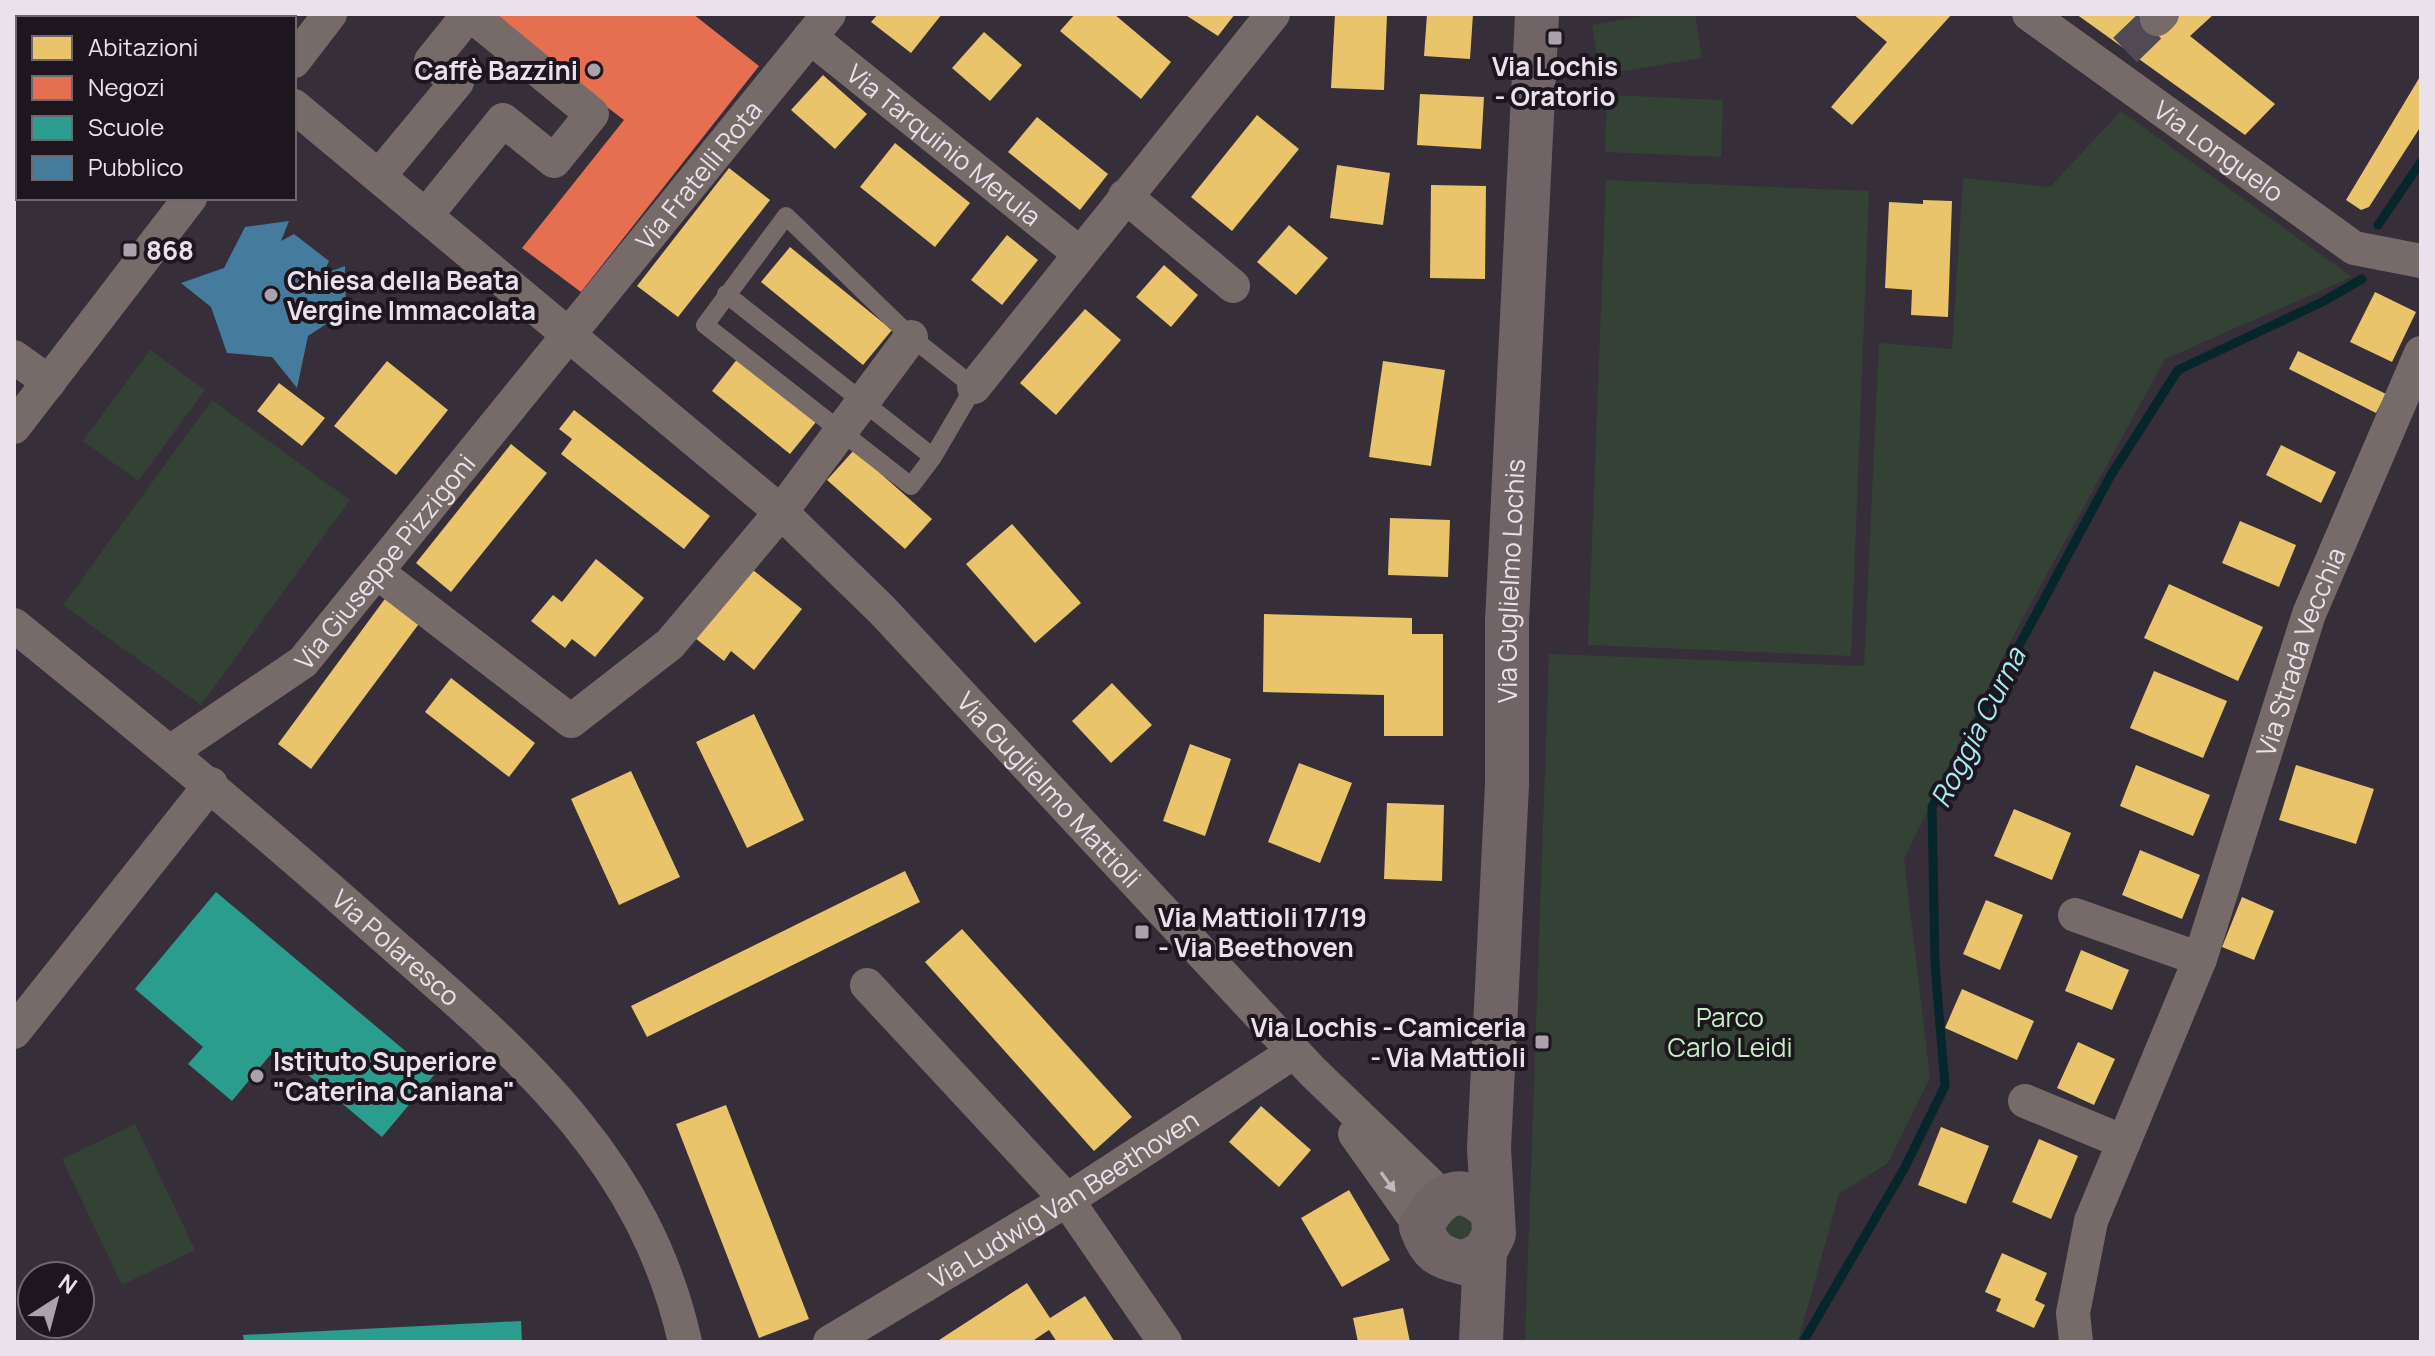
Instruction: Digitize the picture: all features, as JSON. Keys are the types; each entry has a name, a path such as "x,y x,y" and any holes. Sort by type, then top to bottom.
{"street":[{"path":"296,58 330,14"},
{"path":"379,176 457,82 431,61 469,14 592,114 554,161 503,120 427,214"},
{"path":"974,387 1273,14"},
{"name":"Via Guglielmo Lochis","path":"1481,1342 1457,1223 1489,1148 1507,785 1507,621 1537,14"},
{"name":"Via Longuelo","path":"2029,14 2116,59 2354,248 2421,261"},
{"name":"Via Tarquinio Merula","path":"820,25 1079,253"},
{"name":"Via Fratelli Rota","path":"569,336 820,25"},
{"name":"Via Guglielmo Mattioli","path":"296,108 781,512 882,610 1457,1223 1467,1342"},
{"path":"1125,196 1233,286"},
{"path":"14,427 188,200"},
{"name":"Via Giuseppe Pizzigoni","path":"170,752 303,662 569,336"},
{"path":"377,572 571,721 670,644 781,512 911,337"},
{"name":"Via Strada Vecchia","path":"2076,1342 2073,1313 2091,1221 2200,959 2309,614 2421,353"},
{"path":"14,357 49,382"},
{"name":"Via Polaresco","path":"14,625 211,784 531,1069 593,1143 636,1206 674,1291 685,1342"},
{"path":"14,1032 211,784"},
{"path":"2075,915 2200,959"},
{"path":"867,985 1067,1200 1165,1342"},
{"name":"Via Ludwig Van Beethoven","path":"830,1342 1303,1062"},
{"path":"2025,1101 2124,1142"}],"lane":[{"path":"786,216 911,337 974,387 933,457 911,486 705,325 786,216"},
{"path":"726,294 933,457"}],"green space":[{"path":"1657,14 1695,14 1702,58 1600,75 1592,25"},
{"path":"1607,95 1723,100 1721,157 1605,152"},
{"name":"Parco Carlo Leidi","path":"2121,111 2352,277 2165,359 2013,636 1904,859 1930,1078 1888,1163 1839,1194 1798,1342 1525,1342 1549,654 1864,666 1879,343 1952,349 1963,178 2050,187"},
{"path":"1606,180 1869,191 1851,656 1588,645"},
{"path":"150,350 205,390 138,481 83,441"},
{"path":"212,400 350,500 201,705 63,605"},
{"path":"135,1124 195,1250 122,1285 62,1159"},
{"path":"1457,1210 1471,1226 1466,1246 1433,1228"}],"building: Abitazioni":[{"path":"878,14 942,14 911,53 871,22"},
{"path":"1075,14 1114,14 1171,62 1141,99 1060,31"},
{"path":"1184,14 1235,14 1218,36"},
{"path":"1335,14 1387,14 1384,90 1331,88"},
{"path":"1427,14 1473,14 1470,59 1424,56"},
{"path":"1853,14 1952,14 1852,125 1831,107 1887,42"},
{"path":"2076,14 2214,14 2190,36 2275,104 2245,135"},
{"path":"984,32 1022,65 990,101 952,68"},
{"path":"16,53 16,174 14,173"},
{"path":"823,75 867,114 835,149 791,110"},
{"path":"2421,75 2421,126 2369,207 2361,210 2346,200"},
{"path":"1420,94 1484,97 1481,149 1417,145"},
{"path":"1257,115 1299,149 1232,231 1191,197"},
{"path":"1037,117 1108,174 1080,210 1008,152"},
{"path":"895,143 970,203 935,247 860,187"},
{"path":"1337,165 1390,173 1383,225 1330,218"},
{"path":"729,168 770,200 678,317 637,286"},
{"path":"1431,185 1486,186 1485,279 1430,278"},
{"path":"1923,200 1952,201 1948,317 1911,315 1912,290 1885,288 1889,202 1923,204"},
{"path":"1289,225 1328,258 1296,295 1257,262"},
{"path":"1007,235 1038,260 1002,305 971,280"},
{"path":"790,247 892,330 863,365 761,282"},
{"path":"1164,265 1198,295 1171,327 1136,297"},
{"path":"2375,292 2416,312 2392,362 2350,342"},
{"path":"1085,309 1121,340 1056,415 1020,383"},
{"path":"2298,351 2386,394 2376,413 2289,369"},
{"path":"738,358 816,422 790,454 712,391"},
{"path":"387,361 448,410 396,475 334,426"},
{"path":"1383,361 1445,370 1431,466 1369,457"},
{"path":"279,383 325,418 302,446 257,411"},
{"path":"574,410 710,516 684,549 561,454 572,439 559,429"},
{"path":"511,444 547,473 451,592 416,563"},
{"path":"2281,445 2336,472 2321,503 2266,475"},
{"path":"854,450 932,519 905,549 827,480"},
{"path":"1390,518 1450,520 1448,577 1388,575"},
{"path":"2240,521 2296,545 2279,587 2222,563"},
{"path":"1012,524 1081,603 1035,643 966,564"},
{"path":"596,559 644,598 595,657 572,639 565,648 531,621 553,595 562,602"},
{"path":"753,570 802,609 754,670 731,651 724,661 690,634"},
{"path":"2169,584 2263,627 2238,681 2144,638"},
{"path":"387,596 421,621 311,769 278,744"},
{"path":"1264,614 1412,618 1412,634 1443,634 1443,736 1384,736 1384,695 1263,692"},
{"path":"2154,671 2227,701 2203,758 2130,728"},
{"path":"451,678 535,743 509,777 425,712"},
{"path":"1112,683 1152,725 1111,763 1072,721"},
{"path":"754,714 804,820 747,848 696,742"},
{"path":"1190,744 1231,759 1205,836 1163,821"},
{"path":"1299,763 1352,783 1320,863 1268,842"},
{"path":"2136,765 2210,795 2193,836 2120,806"},
{"path":"2296,765 2374,789 2356,844 2279,820"},
{"path":"631,771 680,877 619,905 571,799"},
{"path":"1387,803 1444,805 1442,881 1384,879"},
{"path":"2014,809 2071,833 2052,880 1994,856"},
{"path":"2140,850 2200,875 2182,919 2122,895"},
{"path":"905,871 920,902 647,1037 631,1006"},
{"path":"2242,897 2274,911 2254,960 2222,947"},
{"path":"1986,900 2023,915 2000,970 1963,954"},
{"path":"962,929 1132,1117 1094,1151 925,962"},
{"path":"2081,950 2129,970 2112,1010 2065,991"},
{"path":"1962,989 2034,1021 2017,1060 1945,1028"},
{"path":"2078,1042 2115,1059 2094,1105 2057,1088"},
{"path":"726,1105 809,1319 759,1338 676,1124"},
{"path":"1261,1106 1311,1150 1279,1187 1229,1142"},
{"path":"1941,1127 1989,1146 1966,1204 1918,1185"},
{"path":"2039,1139 2078,1156 2051,1219 2012,1202"},
{"path":"1349,1190 1390,1260 1342,1287 1301,1218"},
{"path":"2002,1253 2047,1273 2035,1300 2045,1305 2034,1328 1996,1311 2001,1299 1985,1292"},
{"path":"1027,1283 1050,1318 1085,1296 1115,1342 1057,1342 1049,1330 1031,1342 936,1342"},
{"path":"1403,1308 1410,1342 1358,1342 1353,1318"}],"building: Negozi":[{"path":"485,14 693,14 759,66 581,292 522,248 624,120"}],"building: Scuole":[{"path":"216,892 434,1075 382,1137 276,1048 232,1101 188,1064 203,1047 135,989"},
{"path":"521,1321 522,1342 244,1342 243,1335"}],"building: Pubblico":[{"name":"Chiesa della Beata Vergine Immacolata","path":"289,221 281,241 294,234 329,261 323,274 345,266 346,311 308,336 297,388 272,357 227,353 211,307 181,283 224,268 245,227"}],"waterway":[{"name":"Roggia Curna","path":"2378,225 2421,162"},
{"name":"Roggia Curna","path":"1803,1342 1904,1169 1945,1086 1935,964 1932,807 2111,475 2178,370 2322,302 2362,279"}],"tunnel":[{"path":"2125,50 2157,19"}],"place":[{"name":"Via Lochis - Oratorio","path":"1555,38"},
{"name":"Caffè Bazzini","path":"594,70"},
{"name":"868","path":"130,250"},
{"name":"Chiesa della Beata Vergine Immacolata","path":"271,295"},
{"name":"Via Mattioli 17/19 - Via Beethoven","path":"1142,932"},
{"name":"Via Lochis - Camiceria - Via Mattioli","path":"1542,1042"},
{"name":"Istituto Superiore \"Caterina Caniana\"","path":"257,1076"}]}
